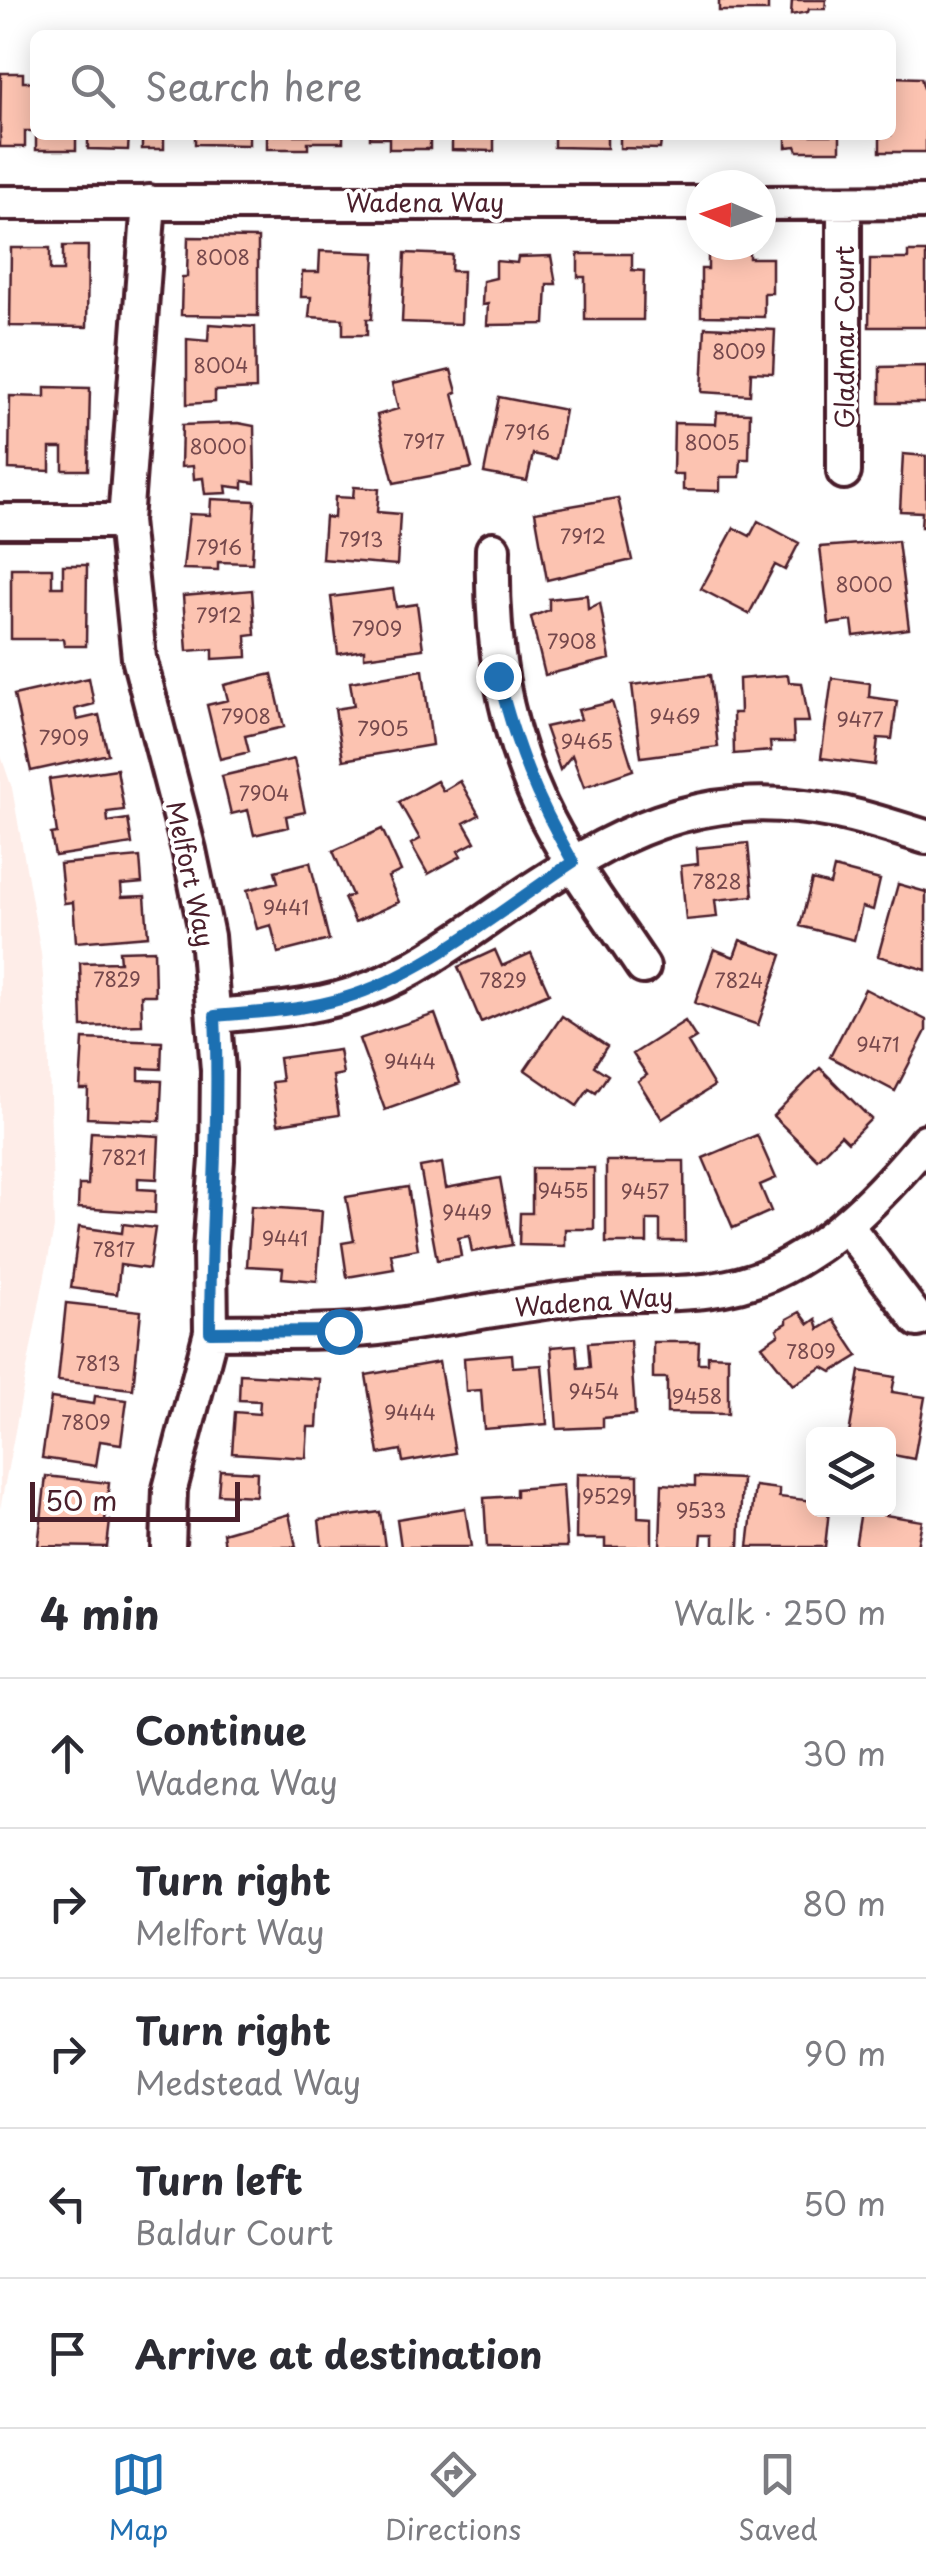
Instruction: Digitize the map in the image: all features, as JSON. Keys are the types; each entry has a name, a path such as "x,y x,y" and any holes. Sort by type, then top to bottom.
{"street":[{"name":"Melfort Way","path":"149,202 125,521 139,658 192,867 206,936 215,1016 217,1160 210,1249 210,1332 170,1488 168,1547"},
{"path":"776,203 926,202"},
{"name":"Wadena Way","path":"0,203 686,203"},
{"name":"Gladmar Court","path":"844,203 844,472"},
{"path":"0,521 125,521"},
{"path":"493,549 492,608 498,676 515,743 541,806 643,967"},
{"path":"215,1016 310,1006 373,988 428,958 573,862 628,832 686,814 776,804 836,811 926,838"},
{"name":"Wadena Way","path":"210,1332 358,1329 588,1297 707,1292 738,1286 783,1268 822,1245 926,1142"},
{"path":"846,1224 918,1320"}],"shaded area":[{"path":"0,753 12,788 41,953 48,1035 54,1228 0,1509"}],"building":[{"path":"719,0 768,0 768,11 719,11"},
{"path":"792,0 826,0 825,9 791,15"},
{"path":"1,73 23,73 23,82 30,82 30,131 25,131 25,147 0,147"},
{"path":"896,77 921,78 926,96 926,152 880,152 880,140 896,140"},
{"path":"36,140 76,140 76,150 36,150"},
{"path":"88,140 129,140 128,150 88,149"},
{"path":"142,140 164,140 164,149 142,149"},
{"path":"195,140 249,140 249,145 195,144"},
{"path":"267,140 343,140 308,142 308,149 267,149"},
{"path":"389,140 430,140 430,149 389,149"},
{"path":"452,140 494,140 494,151 452,150"},
{"path":"554,140 607,140 607,148 554,147"},
{"path":"620,140 699,140 661,141 660,149 620,148"},
{"path":"786,140 840,140 840,151 798,151 796,146 786,147"},
{"path":"188,237 258,238 258,316 181,315"},
{"path":"63,246 88,246 87,327 10,326 11,248 50,248 50,271 63,271"},
{"path":"320,251 375,253 372,319 367,319 367,335 343,335 343,319 309,317 311,297 301,297 302,272 319,272"},
{"path":"908,252 926,252 926,327 869,327 870,259 908,259"},
{"path":"405,253 452,255 451,271 463,271 461,324 402,322"},
{"path":"578,254 632,254 632,270 644,271 643,320 585,320 585,277 578,277"},
{"path":"551,256 556,284 547,284 545,324 487,325 488,304 482,305 483,281 496,278 496,261 517,263 518,257"},
{"path":"708,260 772,260 772,293 764,293 764,317 701,316 701,269 708,269"},
{"path":"209,324 255,327 256,389 215,391 215,402 187,404 187,339 208,341"},
{"path":"705,327 775,330 773,373 751,372 750,395 702,392"},
{"path":"926,366 926,403 880,403 880,367"},
{"path":"451,370 457,392 453,394 472,468 394,483 377,415 398,409 392,384"},
{"path":"45,387 90,388 88,470 63,470 63,448 50,448 50,471 9,469 10,396 45,397"},
{"path":"499,397 565,410 556,459 533,454 527,481 484,473"},
{"path":"717,412 750,413 749,459 741,459 740,477 720,477 720,491 683,490 683,474 673,474 674,423 716,424"},
{"path":"182,425 254,426 255,483 243,481 243,488 226,486 227,493 205,494 203,478 194,479 193,466 181,467"},
{"path":"903,454 926,456 926,527 921,527 922,512 900,511"},
{"path":"354,487 379,489 377,512 400,514 397,565 322,559 325,517 334,518 335,497 353,498"},
{"path":"618,498 632,560 547,580 535,512"},
{"path":"211,499 255,501 252,563 218,562 218,570 183,569 189,514 210,515"},
{"path":"758,521 799,543 785,570 775,565 749,614 701,589 734,528 750,536"},
{"path":"898,541 909,629 854,636 852,621 829,624 820,547"},
{"path":"63,565 87,565 86,646 64,646 63,639 11,639 11,568 52,568 52,587 63,587"},
{"path":"393,589 396,607 417,604 423,649 364,657 364,650 338,654 331,597"},
{"path":"252,590 255,635 246,636 247,657 213,659 213,649 187,651 183,596"},
{"path":"587,595 588,609 600,603 610,659 545,675 531,617 549,610 549,599"},
{"path":"423,670 432,745 343,760 335,709 354,706 350,682"},
{"path":"272,674 284,727 245,736 249,752 220,759 207,705 228,700 224,685"},
{"path":"710,675 718,747 641,757 632,685"},
{"path":"788,675 789,682 802,683 809,722 793,722 794,742 770,742 771,751 734,754 733,713 740,713 739,679"},
{"path":"89,678 94,704 75,709 77,720 99,715 108,754 31,771 14,695"},
{"path":"832,678 870,683 869,697 897,701 892,739 878,738 875,765 821,758"},
{"path":"612,702 633,770 584,787 572,755 560,770 545,727 581,719 578,710"},
{"path":"294,759 305,812 286,816 288,827 254,835 248,810 231,814 222,776"},
{"path":"117,769 124,810 107,812 108,822 128,819 132,844 55,856 51,834 57,833 49,779"},
{"path":"437,781 443,791 460,781 479,815 464,823 475,842 458,851 461,856 428,874 411,844 420,839 399,802"},
{"path":"382,829 401,871 388,877 399,902 355,922 344,898 352,895 333,851"},
{"path":"748,843 753,896 715,900 717,917 686,920 681,866 698,864 697,848"},
{"path":"140,857 142,883 121,885 122,897 145,896 148,936 76,942 73,902 64,903 60,864"},
{"path":"310,862 329,940 278,953 271,925 257,929 247,890 278,882 275,871"},
{"path":"834,868 880,880 873,910 862,907 854,940 800,926 812,880 830,885"},
{"path":"898,884 926,892 926,970 878,956"},
{"path":"740,940 782,955 758,1025 695,1003 714,949 734,957"},
{"path":"154,950 155,995 141,995 142,1025 82,1027 80,963 120,962 119,951"},
{"path":"495,950 502,966 531,953 549,993 481,1022 458,967"},
{"path":"865,989 926,1020 926,1031 895,1091 830,1057"},
{"path":"435,1014 460,1083 385,1110 359,1039"},
{"path":"562,1016 607,1046 594,1066 608,1075 596,1093 589,1089 577,1106 525,1070"},
{"path":"685,1021 696,1038 688,1043 714,1086 662,1119 638,1081 647,1075 633,1054"},
{"path":"83,1039 162,1042 161,1069 139,1068 139,1080 162,1081 160,1121 87,1118 88,1089 80,1089"},
{"path":"339,1050 343,1074 333,1076 339,1115 278,1124 272,1082 282,1081 279,1058"},
{"path":"820,1068 871,1119 848,1142 841,1135 817,1159 773,1116"},
{"path":"91,1132 159,1136 157,1179 138,1178 138,1189 156,1190 155,1213 78,1208 79,1185 88,1185"},
{"path":"757,1135 776,1178 760,1185 771,1211 733,1228 703,1158"},
{"path":"606,1161 684,1161 685,1241 660,1241 660,1220 647,1220 647,1243 606,1243"},
{"path":"442,1163 446,1188 500,1178 512,1245 472,1252 469,1236 458,1238 461,1256 437,1260 420,1167"},
{"path":"532,1168 594,1168 594,1229 565,1229 565,1246 519,1245 520,1213 532,1213"},
{"path":"408,1187 418,1249 391,1254 394,1269 347,1277 342,1243 354,1241 346,1197"},
{"path":"251,1206 322,1211 317,1281 282,1278 283,1268 247,1266"},
{"path":"123,1224 155,1228 149,1269 120,1265 117,1294 71,1288 79,1227 122,1233"},
{"path":"66,1303 141,1311 133,1389 58,1381"},
{"path":"800,1312 809,1324 816,1319 819,1329 834,1320 858,1356 832,1372 823,1367 793,1385 762,1346 779,1334 777,1329 787,1319"},
{"path":"630,1340 635,1415 603,1418 603,1427 557,1429 551,1347 576,1345 578,1368 590,1367 588,1343"},
{"path":"653,1342 699,1342 698,1363 708,1363 708,1355 728,1356 728,1414 667,1413 667,1378 653,1378"},
{"path":"512,1354 513,1367 542,1365 547,1424 484,1429 481,1390 466,1391 464,1358"},
{"path":"439,1362 455,1453 403,1462 401,1450 379,1454 366,1375"},
{"path":"860,1371 895,1377 892,1392 925,1397 914,1459 896,1456 896,1427 850,1427"},
{"path":"240,1374 320,1379 317,1427 308,1427 306,1458 232,1453 235,1412 259,1414 260,1401 239,1400"},
{"path":"95,1396 127,1400 121,1444 100,1441 96,1466 42,1458 51,1398 94,1404"},
{"path":"220,1470 257,1472 256,1496 218,1494"},
{"path":"577,1474 638,1475 638,1517 652,1518 652,1547 605,1547 605,1539 576,1539"},
{"path":"46,1476 109,1483 107,1547 38,1546"},
{"path":"695,1477 742,1479 739,1547 714,1547 714,1534 702,1534 701,1547 660,1547 662,1484 695,1486"},
{"path":"563,1485 567,1547 487,1547 484,1498 516,1496 516,1489"},
{"path":"755,1486 779,1489 779,1497 806,1500 806,1517 828,1517 825,1547 748,1547"},
{"path":"465,1508 471,1547 401,1547 397,1519"},
{"path":"380,1512 385,1547 322,1547 319,1520"},
{"path":"289,1514 296,1547 225,1547 223,1533"},
{"path":"860,1517 922,1521 917,1547 855,1547"}],"route":[{"path":"339,1331 210,1332 210,1249 217,1160 215,1016 310,1006 373,988 403,974 573,862 541,806 515,743 498,676"}]}
